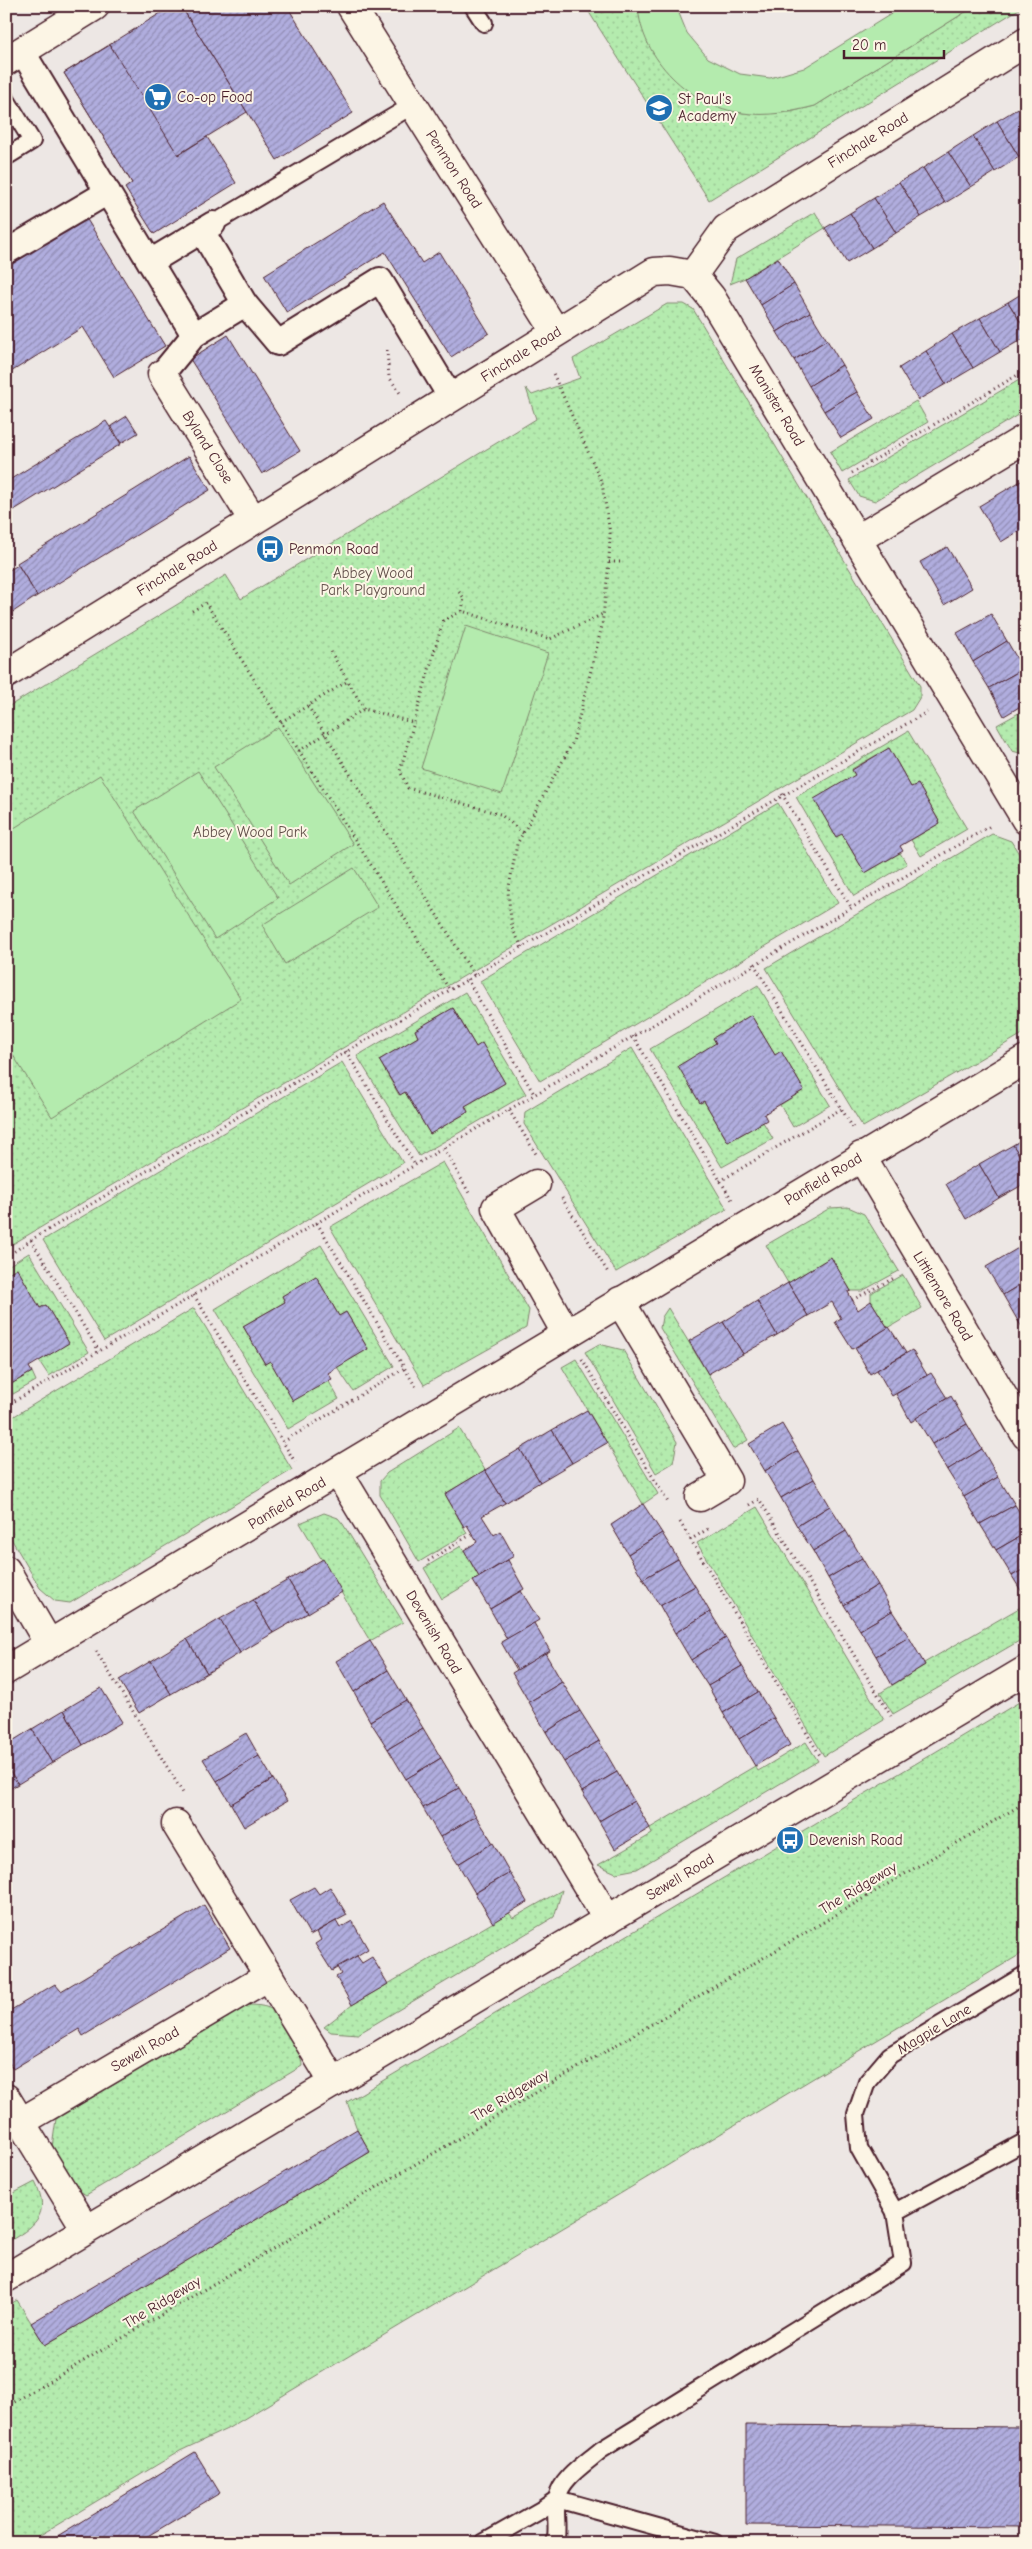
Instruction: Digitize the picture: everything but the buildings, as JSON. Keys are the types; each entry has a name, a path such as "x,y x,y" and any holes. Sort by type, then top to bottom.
{"street":[{"path":"95,6 14,56 108,192 194,335"},
{"name":"Penmon Road","path":"355,8 547,338"},
{"name":"Finchale Road","path":"6,674 654,272 670,271 694,275 726,229 1026,42"},
{"path":"6,252 108,192"},
{"path":"150,262 207,228 245,304 278,343 380,280 451,398"},
{"name":"Manister Road","path":"694,275 707,291 954,697 1020,800"},
{"path":"162,374 194,335 245,304"},
{"name":"Byland Close","path":"162,374 253,520"},
{"path":"858,539 1026,438"},
{"name":"Panfield Road","path":"6,1670 312,1488 864,1154 1026,1059"},
{"name":"Littlemore Road","path":"864,1154 924,1263 1026,1435"},
{"path":"545,1179 496,1208 566,1333"},
{"path":"623,1300 727,1481 700,1497"},
{"name":"Devenish Road","path":"338,1472 608,1920"},
{"path":"6,1570 49,1644"},
{"name":"Sewell Road","path":"6,2278 1026,1670"},
{"path":"176,1824 334,2083"},
{"name":"Sewell Road","path":"21,2122 269,1976"},
{"path":"6,2098 86,2229"}],"lane":[{"path":"473,6 484,23"},
{"path":"6,99 32,141 6,157"},
{"path":"207,228 413,105"},
{"name":"Magpie Lane","path":"895,2212 859,2148 856,2114 867,2082 890,2055 1026,1974"},
{"path":"483,2543 557,2499 568,2478 601,2450 903,2263 895,2212 1026,2141"},
{"path":"557,2499 558,2540"},
{"path":"557,2499 715,2543"}],"path":[{"path":"522,947 512,928 508,892 517,844 573,742 602,626 609,562 608,508 602,483 563,394 547,338"},
{"path":"828,488 1026,370"},
{"path":"609,562 622,562"},
{"path":"459,592 464,598 462,611"},
{"path":"192,611 206,603 450,990"},
{"path":"523,833 500,814 408,788 400,770 443,621 462,611 550,639 603,614"},
{"path":"331,652 364,709 415,723"},
{"path":"281,722 348,681"},
{"path":"6,1257 467,979 782,794 954,697"},
{"path":"308,706 474,975"},
{"path":"299,751 364,709"},
{"path":"782,794 852,907"},
{"path":"6,1406 852,907 1020,800"},
{"path":"754,964 841,1109 864,1154"},
{"path":"467,979 534,1094"},
{"path":"633,1036 747,1225"},
{"path":"346,1051 415,1165"},
{"path":"720,1181 841,1109"},
{"path":"509,1110 545,1179 623,1300"},
{"path":"317,1223 432,1414"},
{"path":"32,1240 99,1352"},
{"path":"852,1300 924,1263"},
{"path":"194,1295 312,1488"},
{"path":"566,1333 670,1507"},
{"path":"283,1442 405,1368"},
{"path":"743,1508 759,1499 906,1742"},
{"path":"675,1515 836,1783"},
{"path":"690,1540 713,1526"},
{"path":"401,1577 472,1534"},
{"path":"81,1625 195,1813 176,1824"},
{"name":"The Ridgeway","path":"6,2407 1026,1802"}],"green space":[{"path":"585,6 638,6 648,44 743,113 790,112 815,106 975,6 1024,6 709,200"},
{"path":"638,6 676,6 687,33 708,58 740,74 770,78 804,68 904,6 975,6 815,106 788,112 761,114 724,109 705,101 672,77 659,62 648,44 641,26"},
{"path":"815,212 825,228 745,278 730,284 736,259"},
{"name":"Abbey Wood Park","path":"667,304 684,304 693,309 920,686 920,697 912,710 6,1248 6,708 226,575 241,599 536,419 526,388 532,395 580,378 573,359"},
{"path":"1026,376 1026,410 875,501 859,496 849,480"},
{"path":"916,401 928,422 842,473 830,452"},
{"path":"466,626 548,653 502,794 421,768"},
{"path":"1026,709 1026,754 1024,754 1012,751 997,725"},
{"path":"278,727 353,844 289,885 214,767"},
{"path":"908,731 967,829 921,856 911,840 940,823 918,784 911,787 889,748 852,769 855,775 842,834 865,873 900,853 907,864 854,896 796,797"},
{"path":"198,771 278,898 215,939 134,811"},
{"path":"100,775 241,999 52,1117 6,1044 6,833"},
{"path":"778,803 838,903 540,1081 480,981"},
{"path":"992,834 1011,841 1026,865 1026,1032 863,1127 766,968"},
{"path":"354,868 378,907 285,964 262,925"},
{"path":"758,985 830,1105 793,1127 780,1105 804,1090 781,1052 775,1055 751,1015 713,1038 716,1043 700,1103 704,1101 728,1142 763,1122 773,1139 722,1167 650,1049"},
{"path":"465,992 526,1094 419,1156 357,1056","holes":["453,1008 476,1047 481,1044 505,1083 465,1106 468,1112 430,1134 405,1092 399,1095 379,1060 418,1037 415,1030"]},
{"path":"632,1048 727,1209 616,1272 524,1124 525,1112"},
{"path":"342,1062 403,1163 104,1341 43,1240"},
{"path":"443,1162 529,1310 526,1328 424,1385 330,1227"},
{"path":"848,1207 864,1214 899,1271 862,1291 851,1291 831,1258 788,1283 766,1245 830,1208"},
{"path":"321,1245 394,1366 353,1391 337,1367 368,1349 346,1312 339,1316 316,1276 282,1296 285,1302 243,1326 265,1364 270,1361 293,1400 328,1380 339,1399 288,1429 215,1309"},
{"path":"29,1253 89,1352 49,1376 39,1361 68,1343 46,1305 40,1308 17,1269 6,1274 6,1267"},
{"path":"903,1275 922,1308 888,1328 871,1301 871,1293"},
{"path":"194,1308 292,1470 70,1603 55,1601 40,1588 6,1530 6,1421"},
{"path":"668,1308 748,1440 733,1449 660,1328 662,1317"},
{"path":"599,1344 623,1350 677,1442 673,1463 656,1473 585,1352"},
{"path":"576,1359 658,1494 643,1504 562,1367"},
{"path":"32,1372 36,1381 6,1398 6,1387"},
{"path":"459,1428 485,1470 445,1494 467,1533 419,1562 380,1495 380,1481 387,1473"},
{"path":"757,1507 884,1720 824,1756 697,1543"},
{"path":"324,1513 338,1518 343,1524 403,1622 370,1641 300,1523"},
{"path":"461,1546 479,1577 442,1599 424,1568"},
{"path":"1026,1604 1026,1637 893,1714 880,1693 925,1665 924,1663"},
{"path":"1026,1698 1026,1951 227,2429 180,2451 27,2543 6,2543 6,2307 17,2300 45,2345 370,2152 357,2129 347,2102"},
{"path":"806,1742 818,1761 637,1869 616,1873 598,1865 652,1834 650,1828 755,1766 758,1771"},
{"path":"562,1890 554,1917 358,2034 331,2032 324,2027 352,2005 509,1913 513,1918"},
{"path":"248,2005 268,2008 278,2014 286,2025 300,2054 302,2066 86,2195 76,2189 52,2147 56,2119"},
{"path":"35,2182 42,2203 41,2212 32,2225 6,2243 6,2191 11,2188 14,2193"}],"place":[{"name":"Co-op Food","path":"158,97"},
{"name":"St Paul's Academy","path":"659,108"},
{"name":"Penmon Road","path":"270,549"},
{"name":"Devenish Road","path":"790,1840"}],"park label":[{"name":"Abbey Wood Park Playground","path":"373,582"}]}
